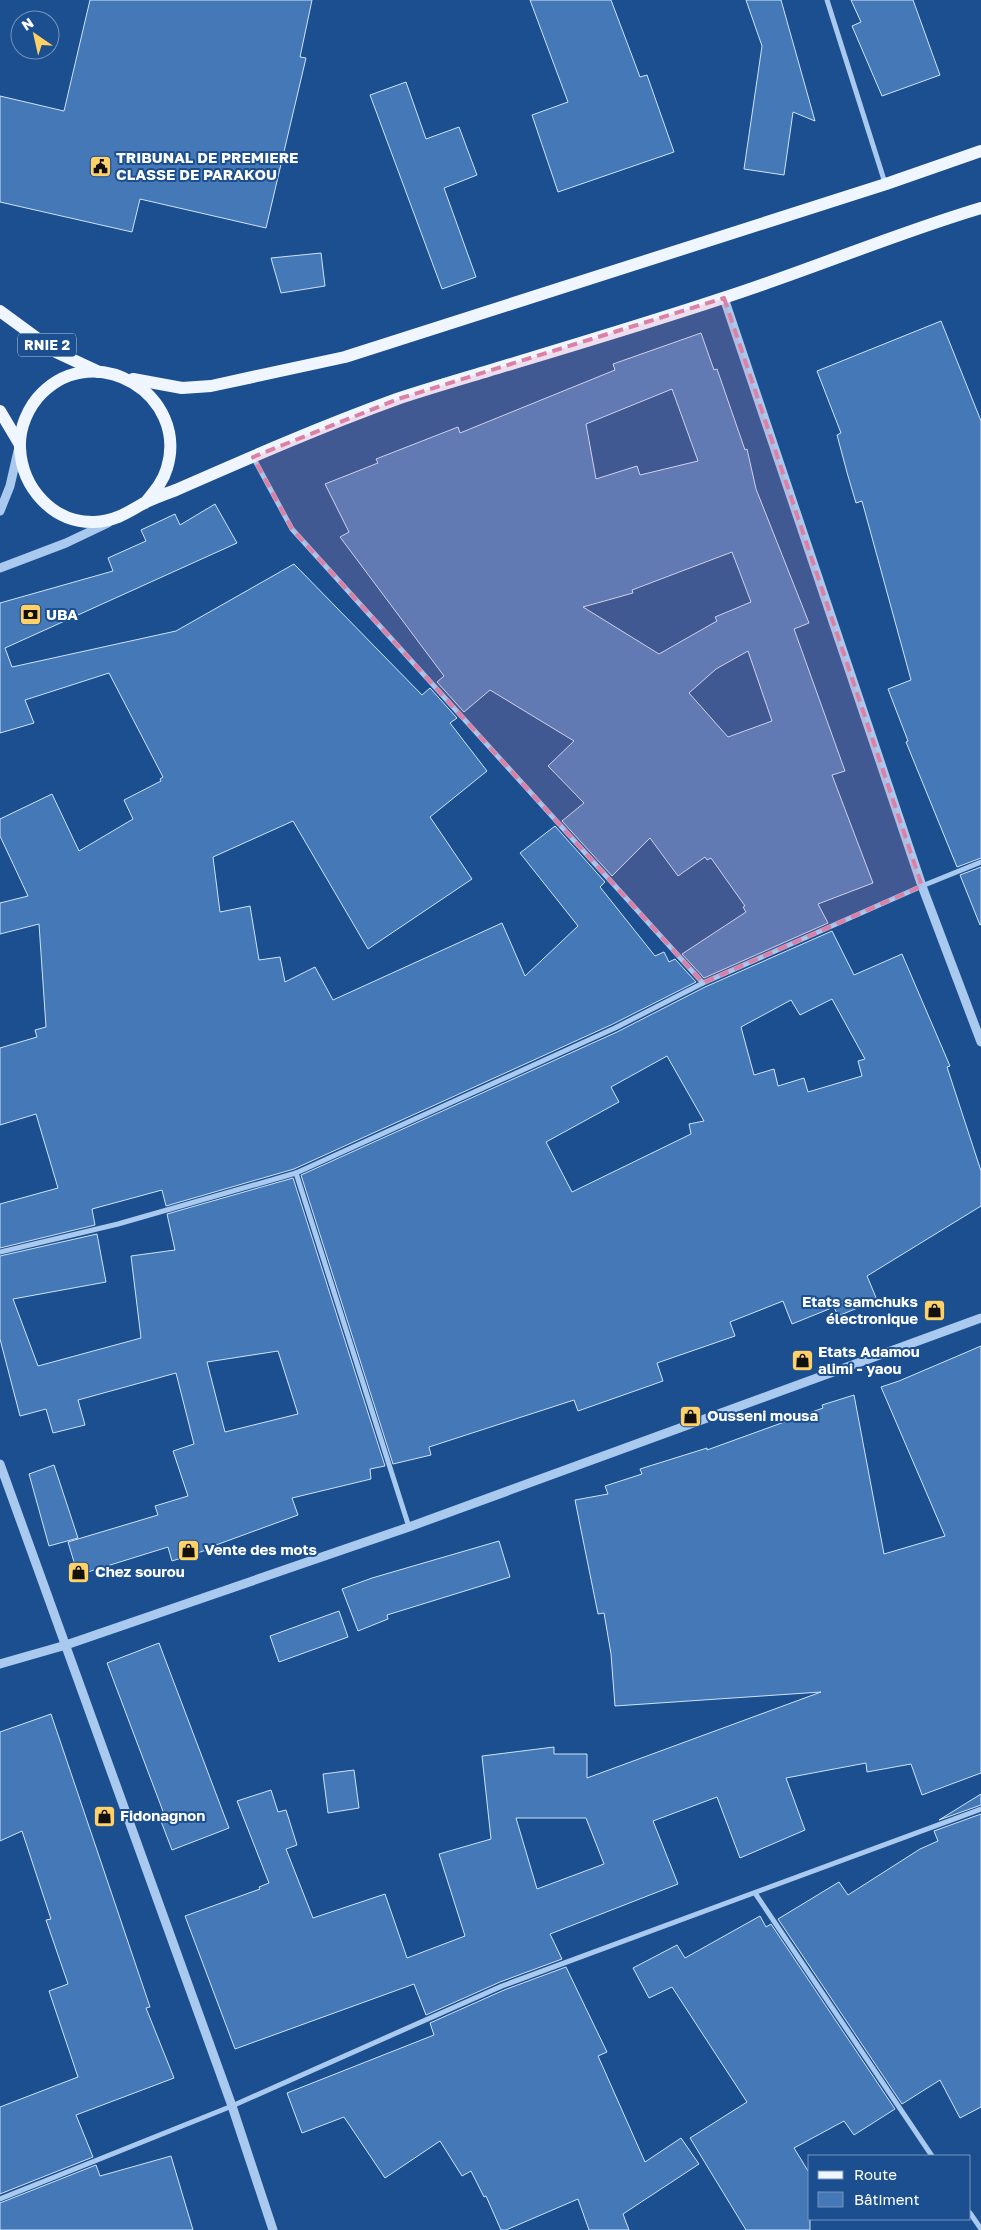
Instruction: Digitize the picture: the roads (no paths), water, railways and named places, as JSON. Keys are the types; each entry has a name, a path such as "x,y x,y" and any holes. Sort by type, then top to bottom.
{"main road":[{"path":"981,151 886,184 345,357 211,386 182,388 98,372 79,374 60,380 44,391 31,406 23,424 19,443 21,463 28,481 39,498 54,510 71,518 90,522 110,520 129,514 145,503 253,457 398,399 724,298 981,208"},
{"name":"RNIE 2","path":"0,310 56,352 98,372"},
{"path":"118,375 136,384 151,396 162,412 168,430 170,450 166,469 158,488 145,503"},
{"path":"0,411 19,443"}],"street":[{"path":"827,0 886,184"},
{"path":"724,298 922,886 981,1042"},
{"path":"0,511 10,486 19,443"},
{"path":"253,457 292,529 703,983"},
{"path":"0,568 66,543 129,514"},
{"path":"0,1252 118,1224 296,1173 615,1028 703,983 922,886 981,862"},
{"path":"296,1173 409,1527"},
{"path":"0,1664 66,1645 409,1527 981,1318"},
{"path":"0,1464 232,2106 273,2230"},
{"path":"0,2200 232,2106 502,1986 981,1809"},
{"path":"755,1893 931,2155"},
{"path":"971,2215 981,2230"}],"place":[{"name":"TRIBUNAL DE PREMIERE CLASSE DE PARAKOU","path":"100,167"},
{"name":"UBA","path":"30,615"},
{"name":"Etats samchuks électronique","path":"934,1311"},
{"name":"Etats Adamou alimi - yaou","path":"802,1361"},
{"name":"Ousseni mousa","path":"691,1416"},
{"name":"Vente des mots","path":"188,1550"},
{"name":"Chez sourou","path":"79,1572"},
{"name":"Fidonagnon","path":"104,1816"}]}
